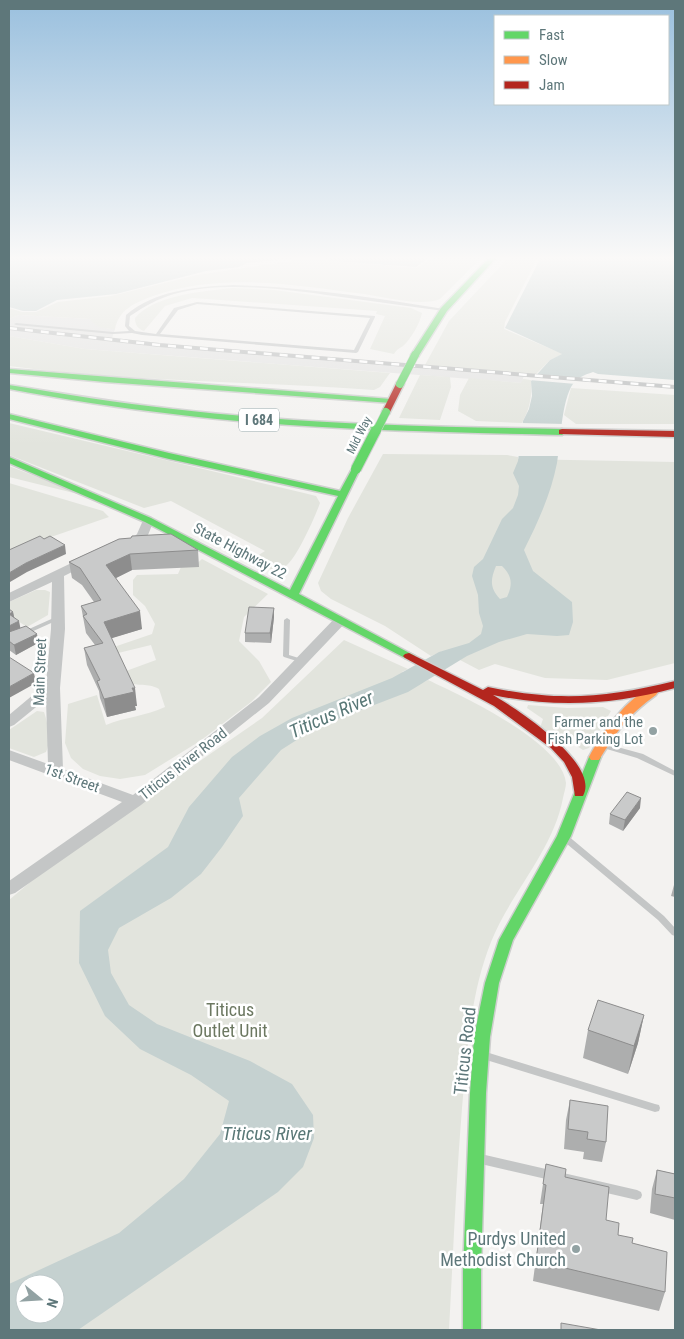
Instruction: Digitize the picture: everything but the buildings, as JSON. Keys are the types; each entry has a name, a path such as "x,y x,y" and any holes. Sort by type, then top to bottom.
{"main road":[{"name":"Mid Way","path":"293,595 415,355 438,319"},
{"path":"9,371 91,380 391,401"},
{"name":"I 684","path":"9,386 92,401 277,421 512,432 675,434"},
{"path":"9,417 169,456 344,495"},
{"path":"357,442 384,443"},
{"name":"State Highway 22","path":"9,460 148,520 454,678"},
{"path":"454,678 503,695 554,702 602,702 652,692 675,684"},
{"name":"Titicus Road","path":"454,678 520,717 555,744 569,760 578,777 579,797"},
{"name":"Titicus Road","path":"472,1330 480,1054 490,990 510,929 564,837 587,772 600,744 621,715 636,702 652,692"}],"street":[{"path":"148,520 142,535 128,544 184,538"},
{"path":"9,598 98,555"},
{"name":"Main Street","path":"56,772 53,686 58,618 58,573"},
{"name":"Titicus River Road","path":"9,889 136,801 264,700 341,620"},
{"path":"9,722 53,686"},
{"name":"1st Street","path":"9,755 136,801"}],"lane":[{"path":"127,319 127,326 133,332"},
{"path":"157,335 168,319"},
{"path":"16,324 113,333 133,332 356,352 372,319"},
{"path":"9,640 58,618"},
{"path":"287,620 286,656 303,661"},
{"path":"600,744 640,756 675,774"},
{"path":"564,837 661,918 675,933"},
{"path":"480,1054 655,1108"},
{"path":"476,1158 638,1195"}],"shaded area":[{"path":"9,319 91,319 108,329 115,329 112,338 228,350 252,350 524,374 522,383 85,349 9,336"}],"green space":[{"path":"90,319 118,319 115,329 108,329 95,324"},
{"path":"135,319 154,319 144,331 136,325"},
{"path":"383,319 420,319 412,335 394,354 370,349"},
{"path":"506,319 504,329 563,354 550,360 535,375 425,365 449,321"},
{"path":"9,336 85,349 390,373 380,387 374,390 145,378 54,371 9,366"},
{"path":"420,375 450,377 451,387 440,420 399,418"},
{"path":"469,378 521,383 523,379 531,380 530,402 522,423 476,421 458,411 460,395"},
{"path":"571,388 675,395 675,424 576,424 564,415"},
{"path":"9,423 316,496 320,503 304,539 288,564 279,569 265,568 249,561 265,551 171,501 144,508 9,455"},
{"path":"383,454 507,455 518,457 518,459 675,462 675,663 607,680 545,678 495,664 479,670 443,651 431,656 385,626 331,599 321,591 318,583 348,518"},
{"path":"9,466 86,496 9,477"},
{"path":"9,483 103,511 109,517 9,554"},
{"path":"202,559 268,594 244,617 239,641 259,661 271,682 251,702 200,741 145,775 120,779 100,776 83,769 71,758 65,743 68,704 97,695 106,725 165,707 159,689 126,681 126,671 156,660 151,645 114,654 111,648 152,634 155,624 145,606 133,595 133,580 137,575 178,574 181,567 194,566"},
{"path":"36,590 50,592 48,615 27,627 9,615 9,602"},
{"name":"Titicus Outlet Unit","path":"344,640 408,669 402,672 422,683 428,680 486,709 530,737 548,752 560,767 566,783 558,817 541,854 499,924 484,962 474,1003 462,1108 449,1330 9,1330 9,900 54,862 262,718"},
{"path":"528,705 567,708 603,707 611,711 589,748 583,750 569,741 539,731 543,719 527,708"},
{"path":"37,711 44,712 47,721 49,738 46,752 34,757 9,748 9,730"}],"water":[{"name":"Titicus River","path":"509,319 675,319 675,380 598,374 593,372 575,381 568,395 565,404 557,463 548,497 524,550 533,571 572,602 573,622 569,635 527,634 499,642 467,656 408,692 317,727 281,750 239,798 243,816 201,874 171,898 119,928 108,950 111,973 129,1005 157,1024 250,1061 292,1084 313,1115 314,1138 303,1167 278,1192 78,1330 9,1330 9,1284 15,1281 15,1324 65,1324 65,1274 31,1274 119,1233 184,1179 220,1134 229,1101 191,1075 140,1049 105,1016 79,963 80,911 168,847 189,807 232,757 260,736 292,718 392,678 439,652 469,643 481,634 483,626 479,613 478,595 472,576 474,567 483,559 502,519 513,508 518,495 519,486 513,473 518,461 523,421 529,409 532,396 531,381 550,360 562,354 505,328","holes":["496,566 502,566 508,573 510,588 507,597 500,599 494,591 492,584"]}],"pier":[{"path":"533,375 582,379 576,384 529,380"},
{"path":"521,423 565,424 560,456 516,456"}],"railway":[{"path":"9,328 159,345 675,387"}],"traffic: fast":[{"path":"415,355 438,319"},
{"path":"400,384 415,355"},
{"path":"10,371 105,380 391,401"},
{"path":"9,387 174,412 270,421 562,432"},
{"path":"356,469 386,412"},
{"path":"9,417 169,456 344,495"},
{"path":"9,460 148,520 409,656"},
{"path":"293,595 356,469"},
{"path":"472,1330 478,1093 482,1037 492,983 506,940 564,836 595,757"}],"traffic: slow":[{"path":"595,757 606,737 619,720 652,692"}],"traffic: jam":[{"path":"386,412 400,384"},
{"path":"562,432 675,434"},
{"path":"409,656 498,703 555,745 569,760 578,777 579,793"},
{"path":"488,691 535,699 582,701 628,696 675,684"}],"place":[{"name":"Farmer and the Fish Parking Lot","path":"653,731"},
{"name":"Purdys United Methodist Church","path":"576,1249"}]}
